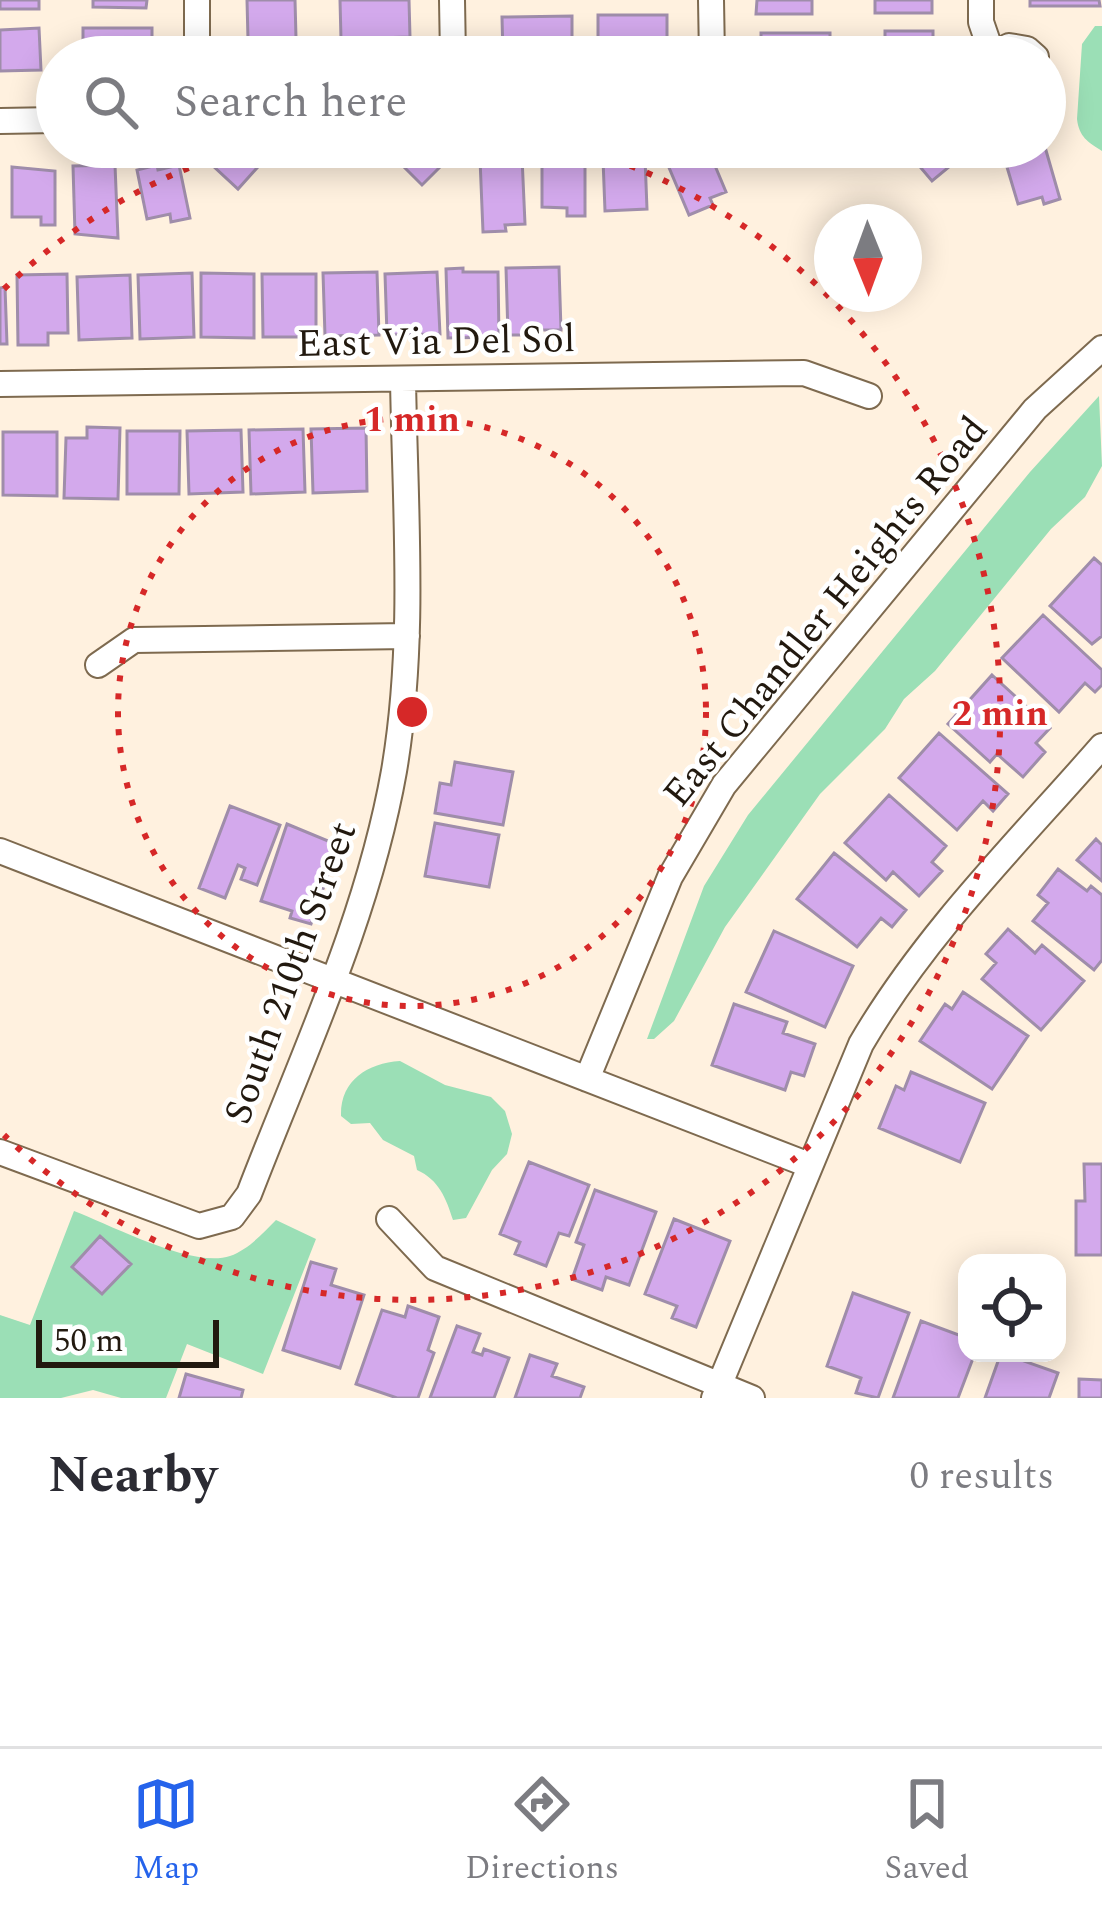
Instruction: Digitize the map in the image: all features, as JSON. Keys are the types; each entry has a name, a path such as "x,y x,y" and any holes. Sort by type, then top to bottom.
{"street":[{"path":"196,0 197,36"},
{"path":"452,0 453,36"},
{"path":"711,0 712,36"},
{"path":"981,0 985,36"},
{"path":"0,121 36,120"},
{"name":"East Chandler Heights Road","path":"586,1079 670,877 724,785 1035,409 1102,348"},
{"name":"East Via Del Sol","path":"0,384 804,373 869,396"},
{"name":"South 210th Street","path":"0,1152 185,1223 210,1226 225,1221 249,1194 362,901 387,807 402,713 406,636 404,379"},
{"path":"98,665 134,640 406,636"},
{"path":"717,1391 861,1044 902,979 1102,746"},
{"path":"0,851 809,1165"},
{"path":"388,1220 435,1268 717,1391 752,1398"}],"green space":[{"path":"1095,26 1102,26 1102,151 1082,135 1077,119 1082,44"},
{"path":"1099,396 1102,466 1085,497 1051,529 935,671 904,699 885,729 820,794 725,927 674,1021 654,1039 647,1039 704,886 748,815 1030,472"},
{"path":"400,1061 445,1085 491,1097 505,1111 512,1134 507,1154 492,1170 466,1218 453,1220 441,1190 417,1170 414,1156 383,1140 370,1123 351,1124 341,1116 345,1093 358,1076"},
{"path":"74,1211 152,1244 195,1256 237,1253 276,1220 316,1239 263,1374 187,1344 166,1398 121,1398 93,1390 61,1398 0,1398 0,1315 30,1325"}],"building":[{"path":"0,0 39,0 39,9 0,9"},
{"path":"93,0 147,0 146,8 93,7"},
{"path":"247,0 295,0 296,36 248,36"},
{"path":"340,0 409,0 410,36 341,36"},
{"path":"757,0 812,0 812,14 756,14"},
{"path":"875,0 932,0 932,13 875,13"},
{"path":"1030,0 1099,0 1100,6 1030,6"},
{"path":"598,15 667,15 667,36 598,36"},
{"path":"572,16 572,36 502,36 502,17"},
{"path":"39,28 36,70 0,71 0,30"},
{"path":"83,28 152,28 152,36 83,36"},
{"path":"885,31 933,31 933,36 885,36"},
{"path":"761,33 830,33 830,36"},
{"path":"12,167 55,171 55,225 41,225 41,217 12,217"},
{"path":"73,168 115,168 118,238 75,234"},
{"path":"180,168 190,218 171,222 170,214 147,219 137,170"},
{"path":"215,168 257,168 238,189"},
{"path":"405,168 439,168 422,185"},
{"path":"480,168 522,168 525,224 483,232"},
{"path":"542,168 585,168 585,216 567,216 567,208 542,207"},
{"path":"603,168 645,168 647,209 605,211"},
{"path":"669,168 716,168 726,192 710,198 713,205 689,215"},
{"path":"921,168 948,168 932,181"},
{"path":"1007,168 1051,168 1060,199 1044,204 1042,197 1018,204"},
{"path":"559,267 561,330 508,335 506,268"},
{"path":"463,268 463,272 498,272 499,337 448,338 446,269"},
{"path":"377,272 379,335 325,336 323,273"},
{"path":"437,272 440,334 387,335 385,274"},
{"path":"192,273 194,337 140,339 138,275"},
{"path":"201,273 254,274 254,338 201,337"},
{"path":"67,274 68,333 48,333 48,345 18,345 17,275"},
{"path":"262,274 316,274 316,337 263,337"},
{"path":"130,275 132,338 79,340 77,277"},
{"path":"5,287 7,344 0,344 0,288"},
{"path":"87,427 120,428 118,499 64,498 66,438 87,438"},
{"path":"366,428 367,491 313,493 311,429"},
{"path":"303,429 305,492 251,494 249,430"},
{"path":"241,430 243,492 189,494 187,431"},
{"path":"127,431 180,431 179,494 127,494"},
{"path":"3,432 57,432 57,496 3,495"},
{"path":"1094,558 1102,565 1102,636 1092,644 1050,606"},
{"path":"1043,615 1102,670 1102,685 1095,692 1085,683 1059,712 1002,658"},
{"path":"992,675 1050,728 1036,743 1045,752 1023,777 997,754 990,762 948,724"},
{"path":"939,733 1008,794 993,811 983,801 957,830 899,778"},
{"path":"455,762 513,772 503,825 435,813 440,783 451,785"},
{"path":"889,795 946,846 932,862 942,871 919,896 893,872 886,880 845,843"},
{"path":"230,806 280,825 257,885 241,879 245,868 238,865 225,898 199,888"},
{"path":"435,823 499,835 489,887 425,876"},
{"path":"287,824 338,845 311,924 290,918 292,911 261,901"},
{"path":"1096,839 1102,845 1102,881 1077,860"},
{"path":"834,853 906,910 892,927 881,918 857,947 797,899"},
{"path":"1058,869 1087,891 1091,886 1102,895 1102,960 1094,970 1033,921 1048,903 1038,895"},
{"path":"1008,929 1035,953 1042,945 1084,981 1041,1030 982,979 996,963 986,954"},
{"path":"774,931 853,966 825,1027 746,992"},
{"path":"963,992 1028,1036 992,1089 920,1041 945,1004 952,1009"},
{"path":"734,1004 787,1022 783,1033 815,1044 804,1076 791,1072 785,1090 712,1065"},
{"path":"911,1072 985,1103 960,1162 879,1128 896,1086 904,1090"},
{"path":"529,1162 589,1185 569,1236 559,1233 546,1266 515,1254 520,1242 500,1234"},
{"path":"1084,1164 1102,1164 1102,1255 1076,1255 1076,1201 1085,1201"},
{"path":"595,1190 656,1212 629,1285 606,1277 602,1290 572,1279 584,1245 576,1242"},
{"path":"674,1219 730,1241 696,1327 672,1318 677,1306 645,1294"},
{"path":"100,1236 131,1264 102,1294 72,1267"},
{"path":"311,1262 336,1269 331,1285 364,1295 340,1368 283,1350"},
{"path":"853,1293 909,1313 878,1398 856,1393 861,1378 827,1366"},
{"path":"408,1306 439,1317 428,1350 434,1353 418,1398 397,1398 356,1384 382,1310 405,1317"},
{"path":"921,1321 958,1335 958,1362 972,1362 958,1398 893,1398"},
{"path":"457,1326 480,1334 473,1352 482,1355 484,1349 509,1358 494,1398 430,1398"},
{"path":"530,1355 557,1364 552,1376 584,1387 580,1398 515,1398"},
{"path":"998,1362 1027,1362 1058,1373 1049,1398 985,1398"},
{"path":"186,1374 243,1390 241,1398 179,1398"},
{"path":"1079,1379 1102,1380 1102,1398 1079,1398"}]}
